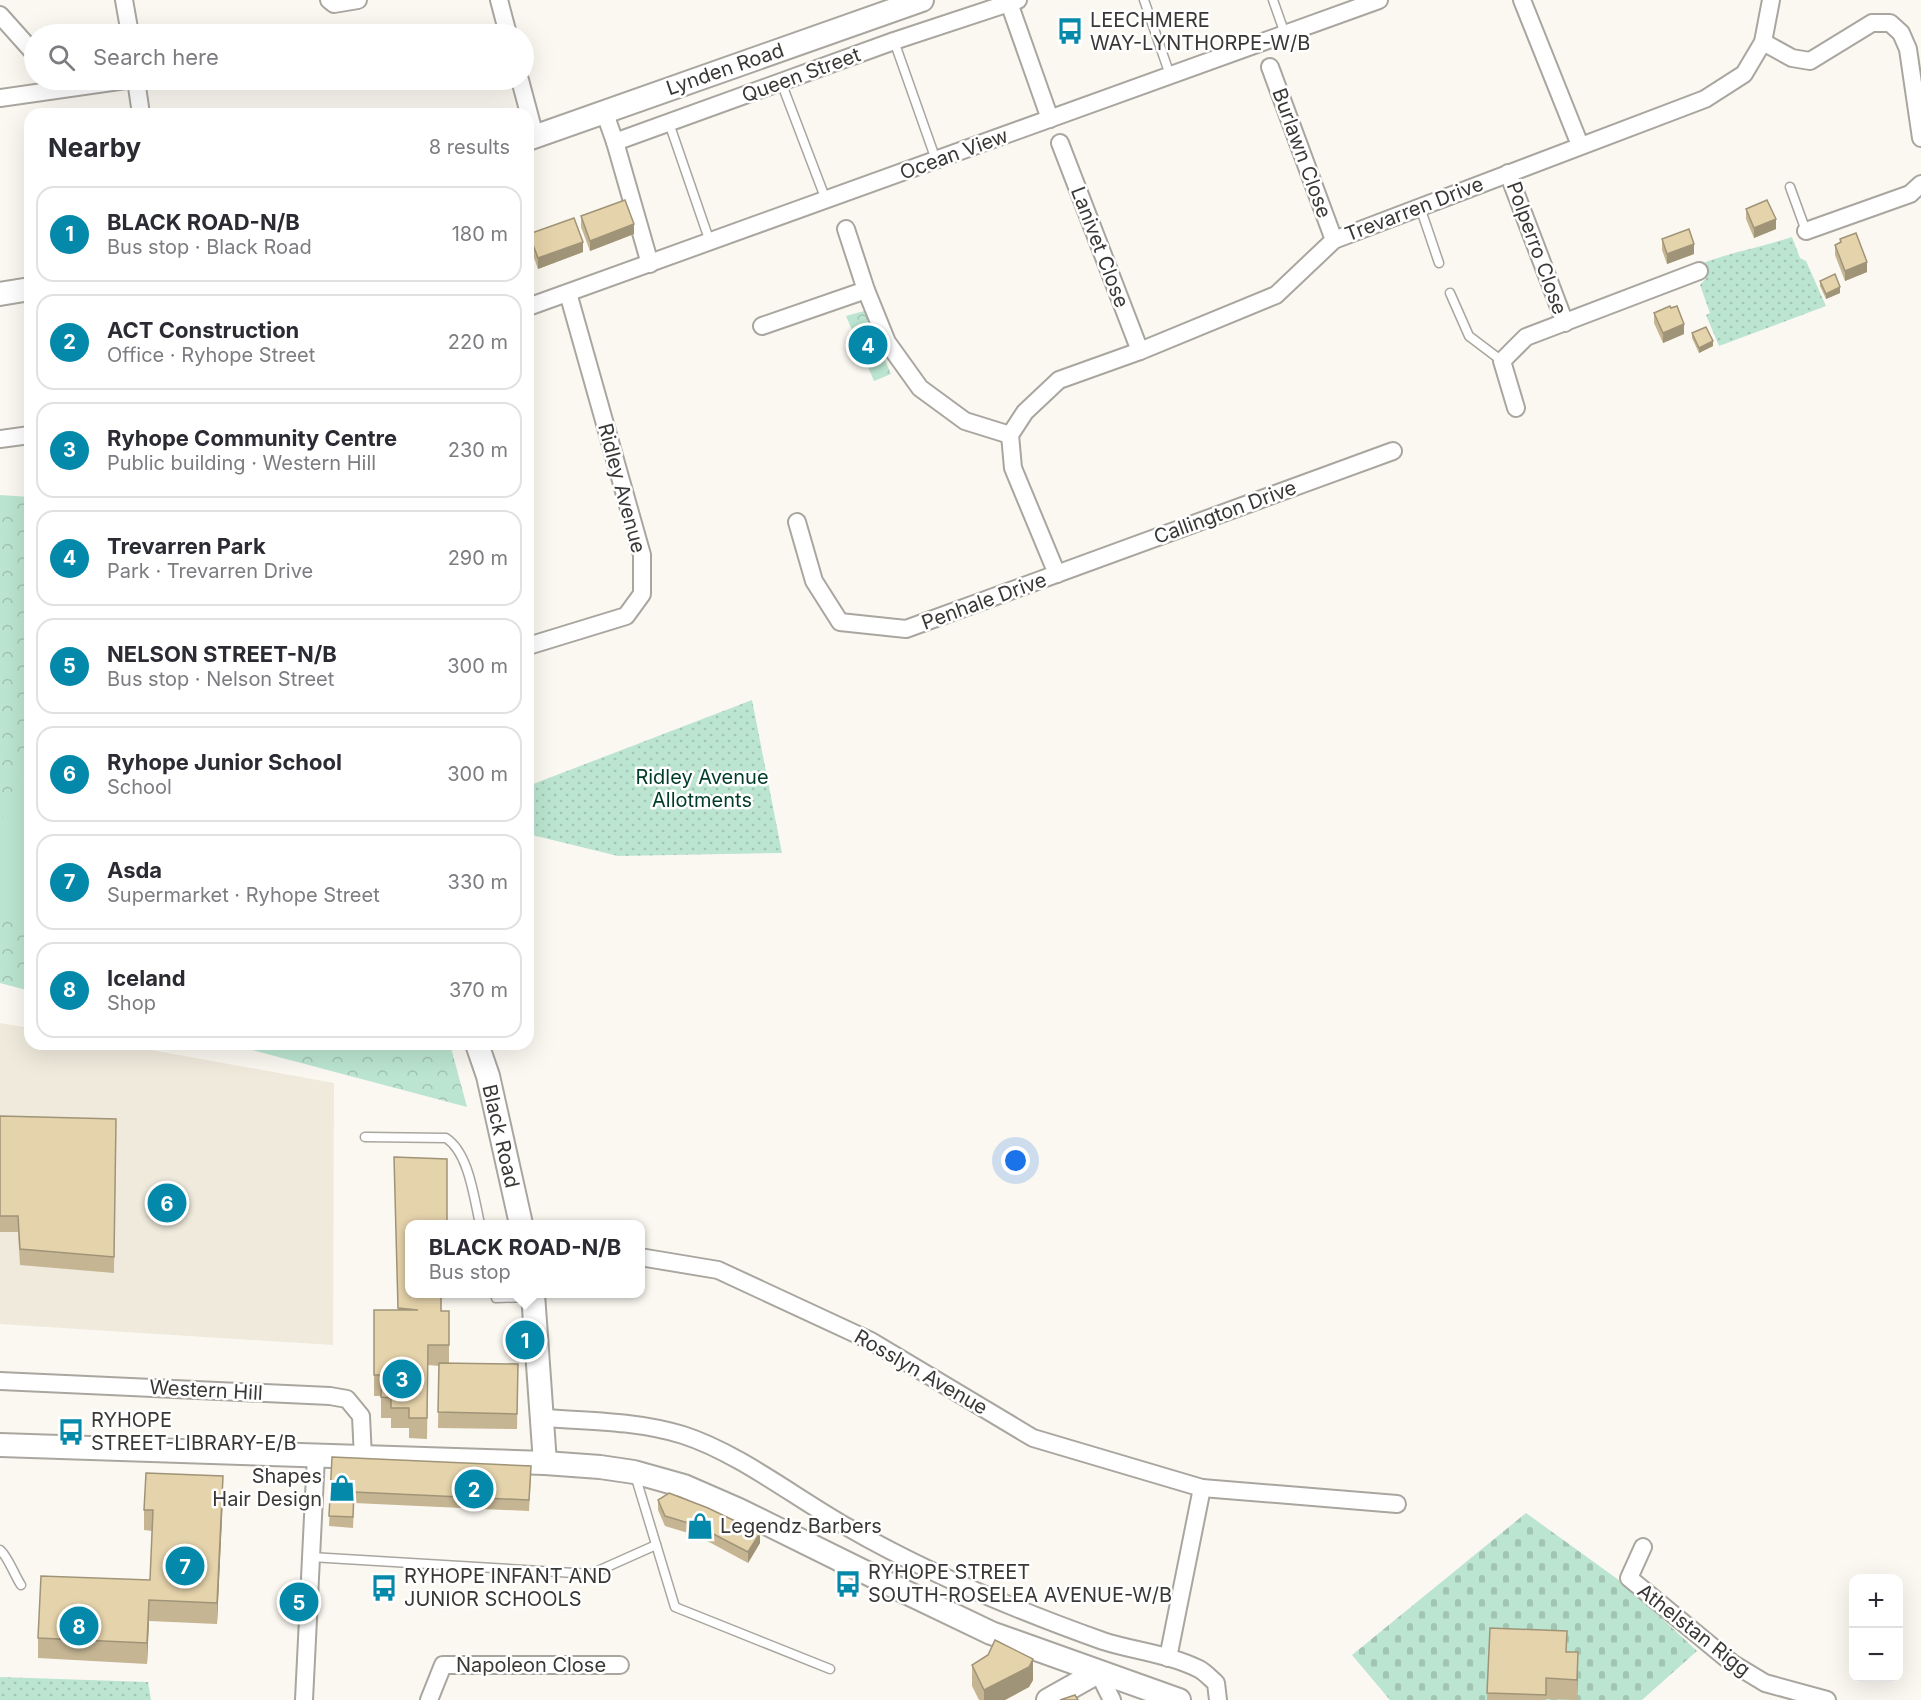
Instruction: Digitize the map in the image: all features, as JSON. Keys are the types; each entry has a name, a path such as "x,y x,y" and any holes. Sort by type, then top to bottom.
{"main road":[{"name":"Lynden Road","path":"534,136 922,0"},
{"path":"0,294 24,291"},
{"name":"Black Road","path":"479,1050 488,1076 520,1220"},
{"path":"533,1298 546,1463"},
{"path":"0,1444 546,1463 634,1472 684,1486 739,1510 991,1633 1179,1700"},
{"path":"1048,1700 1098,1672"}],"street":[{"path":"124,0 128,24"},
{"path":"329,0 334,4 358,0"},
{"path":"499,0 505,24"},
{"name":"Ocean View","path":"534,305 1379,0"},
{"path":"1522,0 1580,145"},
{"name":"Trevarren Drive","path":"1010,435 1025,412 1059,380 1140,351 1276,296 1334,240 1705,99 1744,74 1763,42 1771,0"},
{"path":"1012,1 1050,119"},
{"name":"Queen Street","path":"615,142 1012,1"},
{"path":"0,15 24,42"},
{"path":"1763,42 1792,58 1810,61 1872,23 1890,23 1900,33 1908,49 1921,138"},
{"name":"Burlawn Close","path":"1270,67 1334,240"},
{"path":"0,98 35,90"},
{"path":"137,90 140,108"},
{"path":"522,90 526,108"},
{"path":"604,111 650,264"},
{"name":"Lanivet Close","path":"1060,143 1140,351"},
{"name":"Polperro Close","path":"1509,173 1564,323"},
{"path":"1806,231 1910,194 1921,183"},
{"path":"846,229 866,290 887,342 920,388 965,421 1010,435 1013,468 1057,574"},
{"name":"Polperro Close","path":"1502,361 1526,337 1699,271"},
{"path":"762,326 866,290"},
{"name":"Ridley Avenue","path":"534,644 626,616 642,594 642,555 568,293"},
{"path":"1502,361 1516,408"},
{"path":"0,439 24,436"},
{"name":"Callington Drive","path":"1057,574 1393,451"},
{"name":"Penhale Drive","path":"797,522 814,581 840,622 906,629 1057,574"},
{"name":"Rosslyn Avenue","path":"645,1258 718,1270 871,1341 1033,1438 1202,1488 1397,1504"},
{"name":"Western Hill","path":"0,1381 330,1396 347,1399 361,1416 363,1458"},
{"path":"543,1418 649,1426 683,1435 715,1448 850,1529 945,1577 1037,1618 1109,1643 1168,1658 1199,1669 1216,1683 1218,1700"},
{"path":"304,1700 316,1456"},
{"path":"1168,1658 1202,1488"},
{"name":"Athelstan Rigg","path":"1643,1547 1629,1578 1638,1586 1732,1663 1765,1683 1827,1700"},
{"name":"Napoleon Close","path":"429,1700 443,1665 620,1665"},
{"path":"1098,1672 1112,1700"}],"lane":[{"path":"1144,0 1170,75"},
{"path":"1273,0 1285,34"},
{"path":"894,41 936,160"},
{"path":"781,82 826,200"},
{"path":"669,123 710,242"},
{"path":"1790,187 1806,231"},
{"path":"1420,207 1439,263"},
{"path":"1450,293 1469,336 1502,361"},
{"path":"365,1137 446,1137 462,1156 479,1220"},
{"path":"634,1472 675,1607 831,1669"},
{"path":"311,1557 591,1574 656,1545"},
{"path":"0,1550 21,1585"}],"shaded area":[{"path":"0,1023 24,1027 24,1050 151,1050 334,1083 333,1345 0,1324"}],"green space":[{"path":"1792,237 1800,258 1806,261 1826,306 1719,346 1706,315 1710,313 1700,285 1707,277 1703,263"},
{"path":"864,311 891,374 874,381 846,316"},
{"path":"0,495 24,497 24,989 0,983"},
{"name":"Ridley Avenue Allotments","path":"752,700 782,853 618,856 534,835 534,784"},
{"path":"24,758 24,917 0,909 0,825"},
{"path":"253,1050 452,1050 467,1107"},
{"path":"1526,1513 1627,1586 1697,1651 1642,1700 1390,1700 1352,1655"},
{"path":"0,1677 148,1682 151,1700 0,1700"}],"building":[{"path":"625,200 634,224 590,241 581,216"},
{"path":"1767,200 1776,219 1754,228 1746,209"},
{"path":"574,218 583,242 538,258 534,247 534,232"},
{"path":"1689,229 1694,244 1667,254 1662,239"},
{"path":"1856,233 1867,262 1845,271 1835,245 1841,242 1840,239"},
{"path":"1835,274 1840,287 1826,294 1820,281"},
{"path":"1670,306 1671,308 1677,306 1684,324 1663,333 1654,313"},
{"path":"1706,327 1713,341 1699,348 1692,333"},
{"path":"0,1116 116,1119 114,1257 20,1249 18,1216 0,1216"},
{"path":"394,1157 447,1159 447,1220 405,1220 405,1298 441,1298 441,1311 449,1311 449,1345 428,1345 427,1418 409,1418 409,1408 391,1408 391,1398 381,1397 382,1375 374,1375 374,1310 418,1310 398,1308"},
{"path":"439,1363 518,1364 517,1414 438,1412"},
{"path":"332,1457 531,1466 529,1500 354,1492 353,1517 329,1516"},
{"path":"146,1473 223,1476 217,1603 149,1600 147,1643 38,1638 41,1576 150,1580 153,1510 144,1510"},
{"path":"669,1493 708,1508 760,1533 748,1552 698,1526 665,1516 658,1500"},
{"path":"1490,1628 1567,1631 1566,1652 1578,1652 1577,1680 1546,1678 1546,1695 1487,1693"},
{"path":"995,1640 1033,1659 1029,1667 984,1690 972,1665 988,1655"},
{"path":"1075,1695 1078,1700 1060,1700"}],"place":[{"name":"LEECHMERE WAY-LYNTHORPE-W/B","path":"1070,31"},
{"name":"Trevarren Park","path":"868,345"},
{"name":"Ryhope Junior School","path":"167,1203"},
{"name":"BLACK ROAD-N/B","path":"525,1340"},
{"name":"Ryhope Community Centre","path":"402,1379"},
{"name":"RYHOPE STREET-LIBRARY-E/B","path":"71,1432"},
{"name":"Shapes Hair Design","path":"342,1488"},
{"name":"ACT Construction","path":"474,1489"},
{"name":"Legendz Barbers","path":"700,1526"},
{"name":"Asda","path":"185,1566"},
{"name":"RYHOPE STREET SOUTH-ROSELEA AVENUE-W/B","path":"848,1584"},
{"name":"RYHOPE INFANT AND JUNIOR SCHOOLS","path":"384,1588"},
{"name":"NELSON STREET-N/B","path":"299,1602"},
{"name":"Iceland","path":"79,1626"}]}
